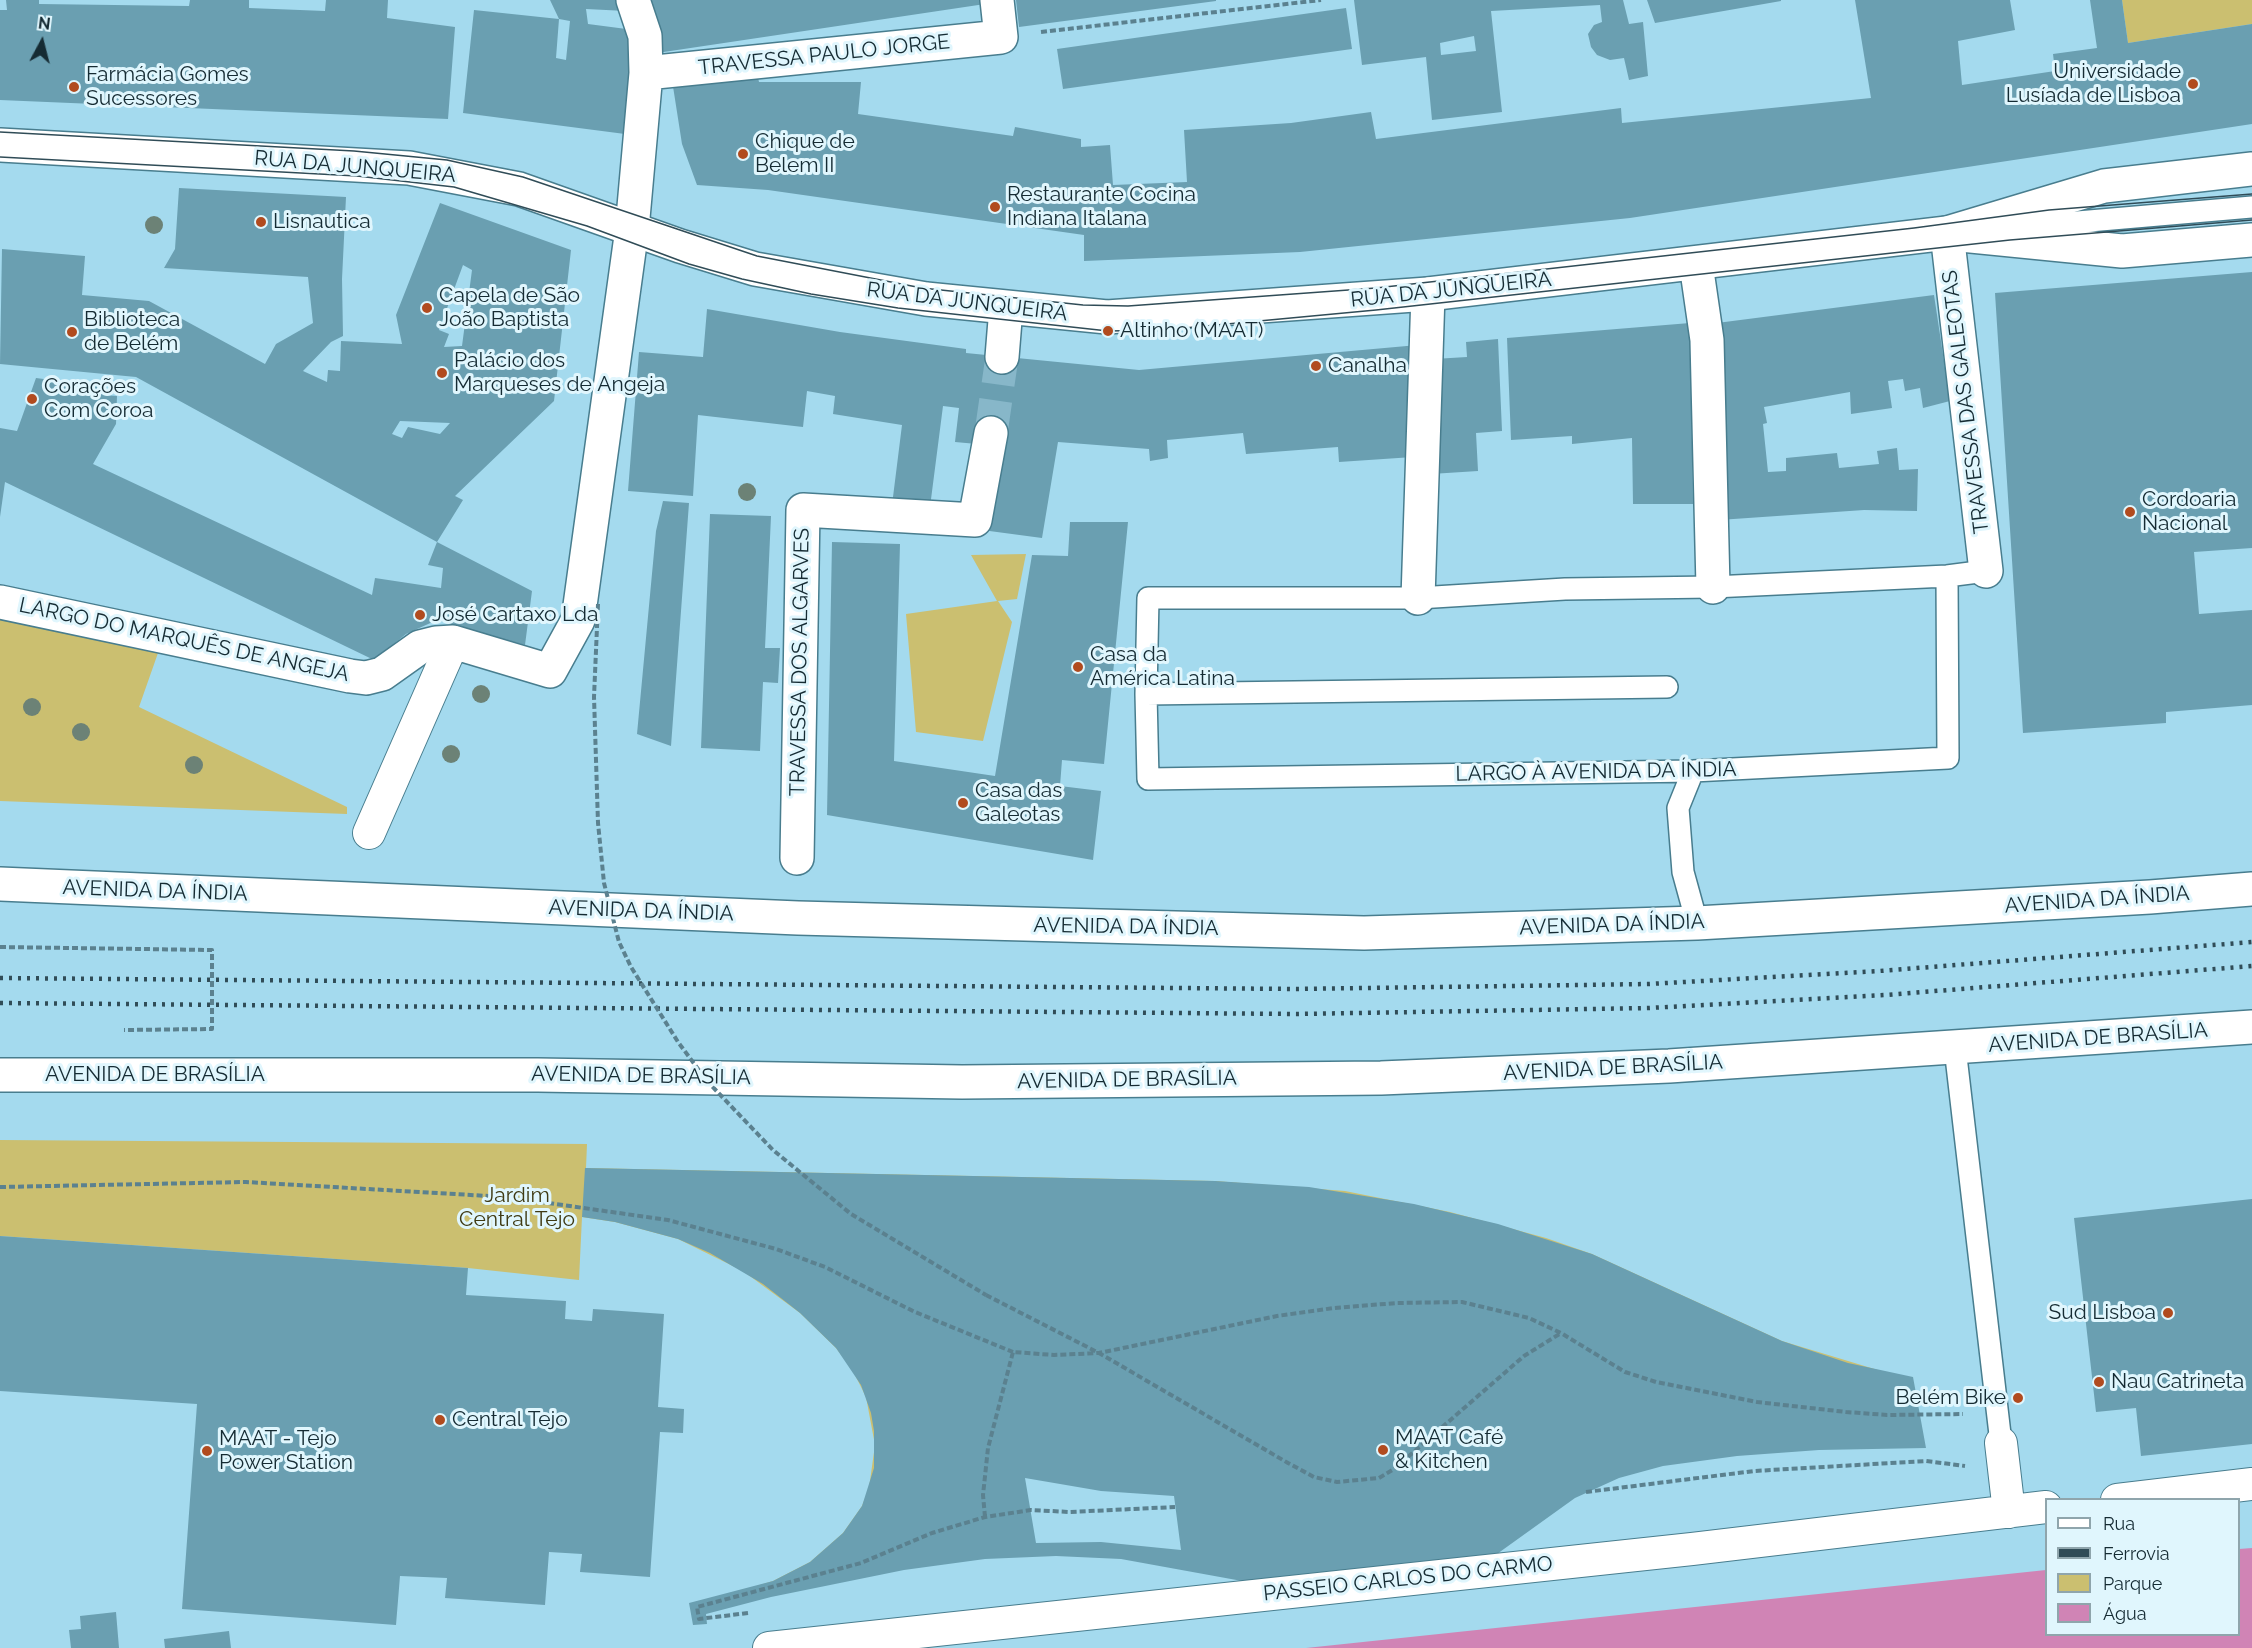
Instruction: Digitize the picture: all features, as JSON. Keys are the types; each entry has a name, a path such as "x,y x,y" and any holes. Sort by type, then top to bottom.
{"main road":[{"path":"632,229 646,73 645,36 633,0"},
{"path":"997,0 1001,37"},
{"name":"TRAVESSA PAULO JORGE","path":"646,73 1001,37"},
{"name":"RUA DA JUNQUEIRA","path":"0,145 409,168 519,189 755,269 862,289 1006,308 1067,315 1129,316 1428,294 1947,233 2104,186 2252,170"},
{"name":"LARGO DO MARQUÊS DE ANGEJA","path":"0,602 366,678 382,674 420,646 453,642 550,670 578,620 632,229"},
{"name":"RUA DA JUNQUEIRA","path":"1947,233 2122,251 2252,240"},
{"name":"TRAVESSA DAS GALEOTAS","path":"1947,233 1986,571"},
{"path":"1696,264 1707,340 1713,587"},
{"path":"1418,598 1428,294"},
{"path":"1002,357 1006,308"},
{"name":"TRAVESSA DOS ALGARVES","path":"797,858 803,510 975,520 991,433"},
{"name":"AVENIDA DA ÍNDIA","path":"0,884 809,919 1352,933 1697,923 2252,889"},
{"name":"AVENIDA DE BRASÍLIA","path":"0,1075 538,1075 962,1082 1381,1078 1669,1066 2252,1027"}],"street":[{"path":"369,833 453,642"},
{"path":"2001,1443 2009,1512"},
{"path":"2133,1498 2252,1484"},
{"name":"PASSEIO CARLOS DO CARMO","path":"769,1648 1692,1549 2045,1508"}],"lane":[{"path":"1947,233 2252,207"},
{"name":"LARGO À AVENIDA DA ÍNDIA","path":"1947,576 1948,758 1693,771 1148,779 1146,694 1148,598 1418,598 1565,589 1713,587 1947,576 1986,571"},
{"path":"1146,694 1667,687"},
{"path":"1693,771 1678,808 1683,872 1697,923"},
{"path":"1954,1048 2001,1443"}],"path":[{"path":"1001,37 1321,0"},
{"path":"598,604 594,697 598,824 607,893 619,942 631,967 678,1042 708,1082 773,1150 851,1214 986,1295 1099,1353 1314,1477 1337,1482 1362,1482 1379,1478 1394,1469 1524,1356 1561,1333"},
{"path":"0,947 212,950 212,1029 124,1030"},
{"path":"0,1187 269,1183 506,1197 669,1220 776,1249 825,1267 925,1317 1013,1352 1054,1355 1099,1353 1277,1316 1397,1303 1462,1302 1529,1318 1561,1333 1625,1372 1656,1382 1757,1402 1887,1415 2001,1443"},
{"path":"985,1517 983,1495 986,1465 1013,1352"},
{"path":"1586,1492 1754,1471 1926,1461 2001,1443"},
{"path":"706,1618 699,1619 697,1607 861,1563 932,1533 985,1517 1030,1510 1070,1512 1175,1507"}],"green space":[{"path":"2122,0 2252,0 2252,24 2128,43"},
{"path":"1026,554 1017,599 998,601 1012,622 983,741 916,732 906,614 997,601 971,555"},
{"path":"0,617 158,653 139,707 347,807 347,814 0,801"},
{"name":"Jardim Central Tejo","path":"0,1140 587,1144 586,1168 1215,1181 1345,1191 1450,1212 1546,1238 1592,1254 1782,1341 1881,1371 685,1233 947,1364 836,1563 747,1589 773,1581 810,1562 843,1533 862,1506 869,1488 875,1445 866,1397 852,1369 836,1348 800,1313 743,1271 678,1239 615,1222 582,1217 579,1280 468,1268 0,1236"}],"water":[{"path":"2252,1548 2252,1648 1306,1648 2045,1570 2045,1636 2240,1636 2240,1549"}],"building":[{"path":"6,0 39,0 39,4 189,6 190,0 249,0 249,8 325,11 326,0 388,0 387,18 455,27 448,119 0,100 0,10 7,10"},
{"path":"550,0 621,0 626,11 586,9 588,24 634,30 625,134 463,113 474,10 559,19","holes":["559,19 570,21 566,60 556,58"]},
{"path":"650,0 984,0 985,4 657,53"},
{"path":"1016,0 1216,0 1216,1 1019,27"},
{"path":"1354,0 1623,0 1629,24 1643,22 1648,76 1629,80 1624,58 1610,60 1597,55 1591,47 1588,34 1594,25 1602,22 1600,5 1491,11 1502,112 1432,120 1426,57 1362,65","holes":["1474,36 1476,51 1441,55 1440,43"]},
{"path":"1647,0 1781,0 1781,1 1655,23"},
{"path":"1855,0 2010,0 2015,30 1958,41 1962,85 2055,71 2053,54 2097,48 2090,0 2122,0 2128,43 2252,24 2252,124 1630,218 1300,252 1084,261 1084,235 768,190 697,185 682,144 672,80 756,68 759,82 861,82 858,114 1013,136 1015,127 1081,139 1081,147 1110,145 1113,185 1187,182 1184,130 1291,123 1371,112 1376,139 1621,108 1622,123 1871,98"},
{"path":"1346,8 1352,49 1063,89 1057,49"},
{"name":"Palácio dos Marqueses de Angeja","path":"179,188 346,197 342,279 343,336 331,342 303,371 327,382 328,370 340,371 341,341 402,344 396,315 440,203 571,250 554,401 455,496 463,500 437,542 136,377 0,364 2,249 85,256 82,295 149,301 265,364 276,344 313,323 308,277 164,268 175,249","holes":["463,265 472,270 462,346 444,347 449,334 439,330","400,421 450,423 440,434 408,427 402,438 392,434"]},
{"name":"Cordoaria Nacional","path":"2252,272 2252,548 2194,552 2199,614 2252,610 2252,705 2166,712 2166,723 2023,733 1995,293"},
{"path":"1934,295 1950,401 1923,408 1920,388 1905,391 1903,379 1888,381 1892,408 1851,414 1850,392 1764,407 1767,423 1763,424 1768,472 1786,471 1786,458 1837,453 1839,468 1879,464 1877,451 1897,448 1899,470 1918,469 1917,511 1864,510 1719,520 1717,323"},
{"path":"707,309 840,332 966,349 966,353 1139,370 1418,345 1413,457 1339,462 1338,447 1246,454 1243,433 1167,440 1168,458 1150,461 1149,449 1058,442 1042,538 982,530 977,444 955,442 959,408 943,406 930,507 892,505 902,425 833,414 835,396 807,391 803,427 698,415 693,496 628,491 639,352 703,357"},
{"path":"1690,323 1693,504 1633,504 1632,438 1572,444 1572,436 1511,440 1507,338"},
{"path":"1498,339 1502,431 1476,433 1478,471 1431,474 1434,359 1467,357 1466,342"},
{"path":"36,378 104,387 103,395 117,396 116,424 93,464 372,595 375,578 441,588 443,568 428,565 437,542 532,591 525,645 437,620 406,634 374,660 5,482 0,517 0,428 17,431"},
{"path":"663,501 689,503 671,746 637,734 656,531"},
{"path":"710,514 771,516 765,648 780,648 778,683 763,682 760,751 701,748"},
{"path":"1070,522 1128,522 1104,764 1062,760 1060,786 1101,791 1093,860 827,815 832,542 900,544 894,761 995,776 1032,555 1068,556"},
{"path":"585,1168 1215,1181 1309,1187 1414,1204 1498,1224 1592,1254 1782,1341 1848,1363 1913,1377 1926,1448 1819,1450 1737,1456 1663,1466 1619,1478 1575,1498 1490,1559 1297,1591 1121,1559 1056,1556 985,1559 904,1570 771,1597 706,1614 707,1624 693,1625 689,1603 773,1581 810,1562 843,1533 862,1506 874,1468 874,1431 871,1413 861,1385 836,1348 800,1313 763,1284 710,1253 678,1239 615,1222 582,1217","holes":["1025,1478 1101,1491 1174,1496 1181,1550 1101,1542 1036,1543"]},
{"name":"Sud Lisboa","path":"2252,1199 2252,1444 2141,1456 2136,1408 2096,1412 2074,1218"},
{"name":"Central Tejo","path":"0,1236 468,1268 466,1295 566,1301 565,1319 592,1321 593,1309 664,1314 658,1407 684,1409 683,1433 660,1432 650,1577 580,1572 582,1554 549,1552 545,1605 445,1598 447,1578 400,1576 396,1625 182,1609 197,1404 0,1391"},
{"path":"116,1612 119,1648 71,1648 69,1630 81,1629 80,1616"},
{"path":"229,1631 231,1648 165,1648 164,1639"}],"tunnel":[{"path":"991,433 1002,357"}],"tram line":[{"path":"0,132 354,151 447,160 523,177 757,256 922,288 1083,305 1128,306 1376,288 1914,228 2049,210 2252,194"},
{"path":"0,157 357,176 454,187 587,226 689,264 742,279 811,294 898,308 1108,331 1163,330 1376,310 2010,240 2252,220"}],"railway":[{"path":"0,978 1296,989 1649,984 1879,971 2252,942"},
{"path":"0,1003 1297,1014 1649,1008 1885,995 2252,966"}],"place":[{"name":"Universidade Lusíada de Lisboa","path":"2193,84"},
{"name":"Farmácia Gomes Sucessores","path":"74,87"},
{"name":"Chique de Belem II","path":"743,154"},
{"name":"Restaurante Cocina Indiana Italana","path":"995,207"},
{"name":"Lisnautica","path":"261,222"},
{"name":"Capela de São João Baptista","path":"427,308"},
{"name":"Altinho (MAAT)","path":"1108,331"},
{"name":"Biblioteca de Belém","path":"72,332"},
{"name":"Canalha","path":"1316,366"},
{"name":"Palácio dos Marqueses de Angeja","path":"442,373"},
{"name":"Corações Com Coroa","path":"32,399"},
{"name":"Cordoaria Nacional","path":"2130,512"},
{"name":"José Cartaxo Lda","path":"420,615"},
{"name":"Casa da América Latina","path":"1078,667"},
{"name":"Casa das Galeotas","path":"963,803"},
{"name":"Sud Lisboa","path":"2168,1313"},
{"name":"Nau Catrineta","path":"2099,1382"},
{"name":"Belém Bike","path":"2018,1398"},
{"name":"Central Tejo","path":"440,1420"},
{"name":"MAAT Café & Kitchen","path":"1383,1450"},
{"name":"MAAT - Tejo Power Station","path":"207,1451"}]}
